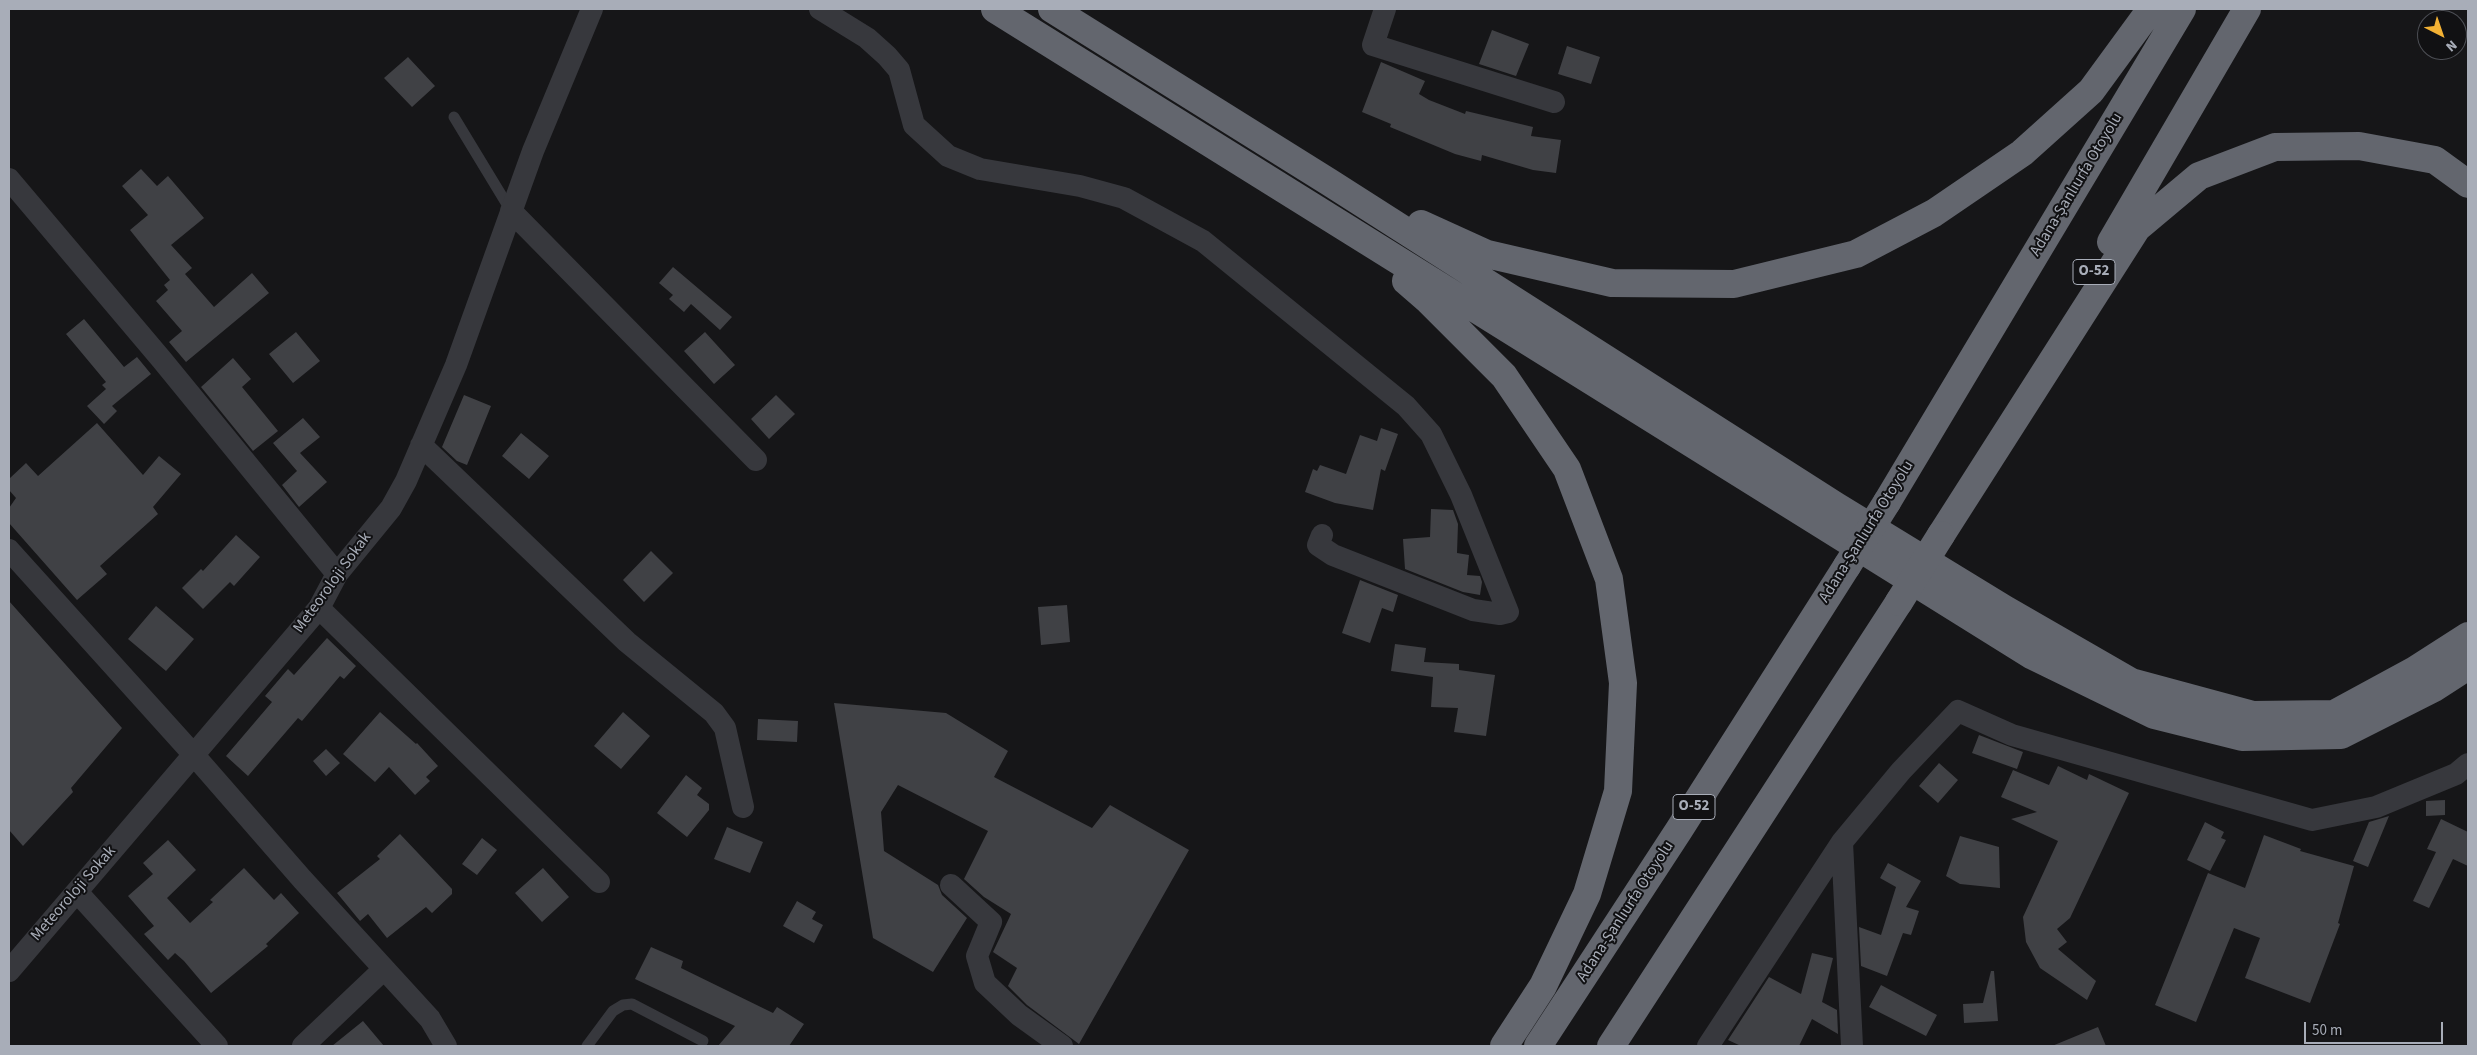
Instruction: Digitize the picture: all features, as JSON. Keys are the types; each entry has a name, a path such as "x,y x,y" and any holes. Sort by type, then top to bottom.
{"highway":[{"path":"994,9 2033,656 2154,716 2242,737 2341,735 2434,688 2468,666"},
{"path":"1052,9 1329,182 1836,506 2006,610 2131,682 2253,715 2334,714 2415,670 2468,636"},
{"path":"1329,182 1487,254 1612,283 1734,284 1856,254 1934,213 2022,153 2091,91 2151,9"},
{"name":"Adana-Şanlıurfa Otoyolu","path":"1538,1046 1679,830 1887,502 2182,9"},
{"name":"O-52","path":"1611,1046 1941,535 2247,9"},
{"path":"1941,535 2138,228 2199,176 2274,147 2359,146 2435,160 2468,184"},
{"path":"1323,214 1429,301 1504,376 1568,469 1609,579 1623,683 1618,791 1587,894 1543,986 1504,1046"}],"street":[{"name":"Meteoroloji Sokak","path":"9,970 319,608 337,574 391,508 406,481 456,364 533,151 592,9"},
{"path":"820,9 867,38 887,56 899,70 904,96 914,125 948,156 980,169 1080,186 1124,198 1203,241 1406,406 1431,434 1440,452 1461,496 1508,612 1500,614 1473,610 1333,555 1318,545 1322,535"},
{"path":"1385,9 1373,45 1554,102"},
{"path":"9,179 156,352 337,574"},
{"path":"511,211 756,460"},
{"path":"420,445 627,642 714,713 725,728 743,807"},
{"path":"9,550 193,754 302,879 430,1018 446,1046"},
{"path":"319,608 599,882"},
{"path":"1708,1046 1842,842 1900,771 1958,711 2012,735 2312,820 2376,807 2456,774 2468,764"},
{"path":"1842,842 1852,1046"},
{"path":"951,885 991,922 977,956 985,983 1018,1015 1062,1046"},
{"path":"76,892 217,1046"},
{"path":"303,1046 384,969"}],"lane":[{"path":"454,117 511,211"},
{"path":"587,1046 613,1010 623,1005 632,1004 703,1041"}],"building":[{"path":"1492,30 1529,44 1516,76 1479,64"},
{"path":"1567,46 1600,57 1591,84 1558,74"},
{"path":"408,57 435,86 412,107 384,78"},
{"path":"1381,62 1425,81 1419,94 1429,100 1465,114 1466,111 1533,127 1531,136 1561,140 1556,173 1533,170 1482,155 1481,161 1455,154 1390,127 1391,124 1362,112"},
{"path":"141,169 157,186 168,176 204,218 171,245 192,268 185,274 214,307 252,273 269,293 186,362 169,342 182,331 156,301 168,290 164,285 170,280 130,230 148,215 122,186"},
{"path":"673,267 732,317 720,330 691,304 684,312 669,299 673,295 659,283"},
{"path":"84,319 124,367 137,357 151,374 112,406 117,411 104,424 87,406 106,389 102,385 106,382 66,334"},
{"path":"296,332 320,361 293,383 269,354"},
{"path":"705,332 735,365 714,384 684,351"},
{"path":"233,358 251,379 242,387 278,431 253,451 201,387"},
{"path":"464,395 491,406 467,465 457,461 442,447"},
{"path":"776,395 795,414 769,439 751,419"},
{"path":"303,418 320,437 300,453 327,482 299,507 282,485 297,471 273,443"},
{"path":"97,423 143,475 159,456 181,474 153,507 158,514 100,566 107,574 77,600 9,523 9,508 16,498 9,490 9,479 26,463 38,476"},
{"path":"1381,428 1398,434 1385,471 1381,469 1373,510 1335,503 1305,492 1313,469 1317,471 1320,465 1346,474 1360,435 1377,441"},
{"path":"521,433 549,456 529,479 502,456"},
{"path":"1431,509 1453,510 1458,524 1457,553 1469,555 1467,575 1480,576 1482,582 1480,595 1463,592 1405,569 1403,539 1430,537"},
{"path":"236,535 260,557 234,586 230,582 203,609 182,588 201,569 203,571"},
{"path":"651,551 673,573 644,602 623,580"},
{"path":"1360,580 1398,595 1393,612 1382,608 1370,643 1342,633"},
{"path":"9,601 122,728 71,788 73,792 23,846 9,830"},
{"path":"1067,605 1070,642 1041,645 1038,607"},
{"path":"156,606 194,639 166,671 128,639"},
{"path":"327,638 356,666 344,679 340,676 302,721 298,718 248,776 226,756 272,702 265,696 288,669 294,675"},
{"path":"1395,644 1426,648 1424,662 1459,664 1459,670 1495,675 1486,736 1454,732 1458,708 1431,707 1433,677 1391,671"},
{"path":"834,703 946,713 1008,751 994,777 1092,828 1110,805 1189,850 1079,1044 1027,1005 1008,986 1017,968 993,952 1011,914 984,897 964,879 988,831 898,785 881,812 884,851 938,885 942,895 967,918 933,972 873,938"},
{"path":"380,712 417,743 438,766 426,777 430,781 415,795 389,767 375,782 343,754"},
{"path":"623,712 650,736 621,769 594,746"},
{"path":"758,719 798,721 797,742 757,740"},
{"path":"1979,735 2023,752 2017,769 1972,753"},
{"path":"326,749 340,763 326,776 313,761"},
{"path":"1939,763 1958,780 1938,803 1919,786"},
{"path":"2058,766 2087,780 2089,774 2129,793 2070,918 2057,929 2067,942 2058,949 2096,981 2087,1000 2040,968 2026,942 2023,917 2058,841 2011,819 2037,812 2001,797 2013,770 2049,785"},
{"path":"686,775 702,788 697,795 709,804 709,810 687,837 657,813"},
{"path":"2445,800 2445,815 2426,816 2426,801"},
{"path":"2389,816 2368,867 2353,861 2369,822"},
{"path":"2441,819 2468,832 2468,866 2453,859 2429,908 2413,901 2436,852 2427,849"},
{"path":"2205,822 2224,832 2221,838 2226,840 2210,871 2187,860"},
{"path":"727,827 763,842 750,873 714,859"},
{"path":"400,834 452,889 452,894 432,913 426,907 387,938 368,914 360,921 337,893 380,859 377,856"},
{"path":"2264,835 2301,849 2300,851 2354,866 2338,923 2340,924 2310,1003 2245,978 2260,938 2234,928 2196,1022 2155,1005 2208,873 2245,888"},
{"path":"1960,836 1999,847 2000,888 1960,884 1946,876"},
{"path":"482,838 497,850 477,875 462,864"},
{"path":"168,840 196,870 167,898 190,923 213,902 210,900 244,868 274,900 281,893 299,913 266,944 268,946 211,993 175,953 168,960 144,934 154,926 128,896 153,874 143,863"},
{"path":"1888,863 1921,881 1906,907 1919,911 1911,935 1903,933 1887,976 1861,966 1859,927 1881,935 1896,887 1880,878"},
{"path":"543,868 569,897 542,922 515,893"},
{"path":"797,901 816,912 812,919 823,925 814,943 783,926"},
{"path":"651,947 683,961 681,968 773,1013 777,1007 804,1024 789,1046 718,1046 735,1026 635,979"},
{"path":"1812,953 1833,958 1822,1002 1837,1010 1838,1034 1812,1019 1799,1046 1741,1046 1728,1040 1769,977 1801,994"},
{"path":"1991,971 1994,971 1998,1021 1964,1023 1963,1004 1983,1003"},
{"path":"1881,985 1937,1015 1926,1036 1869,1007"},
{"path":"363,1021 384,1046 332,1046"},
{"path":"2098,1027 2106,1046 2052,1046"}]}
